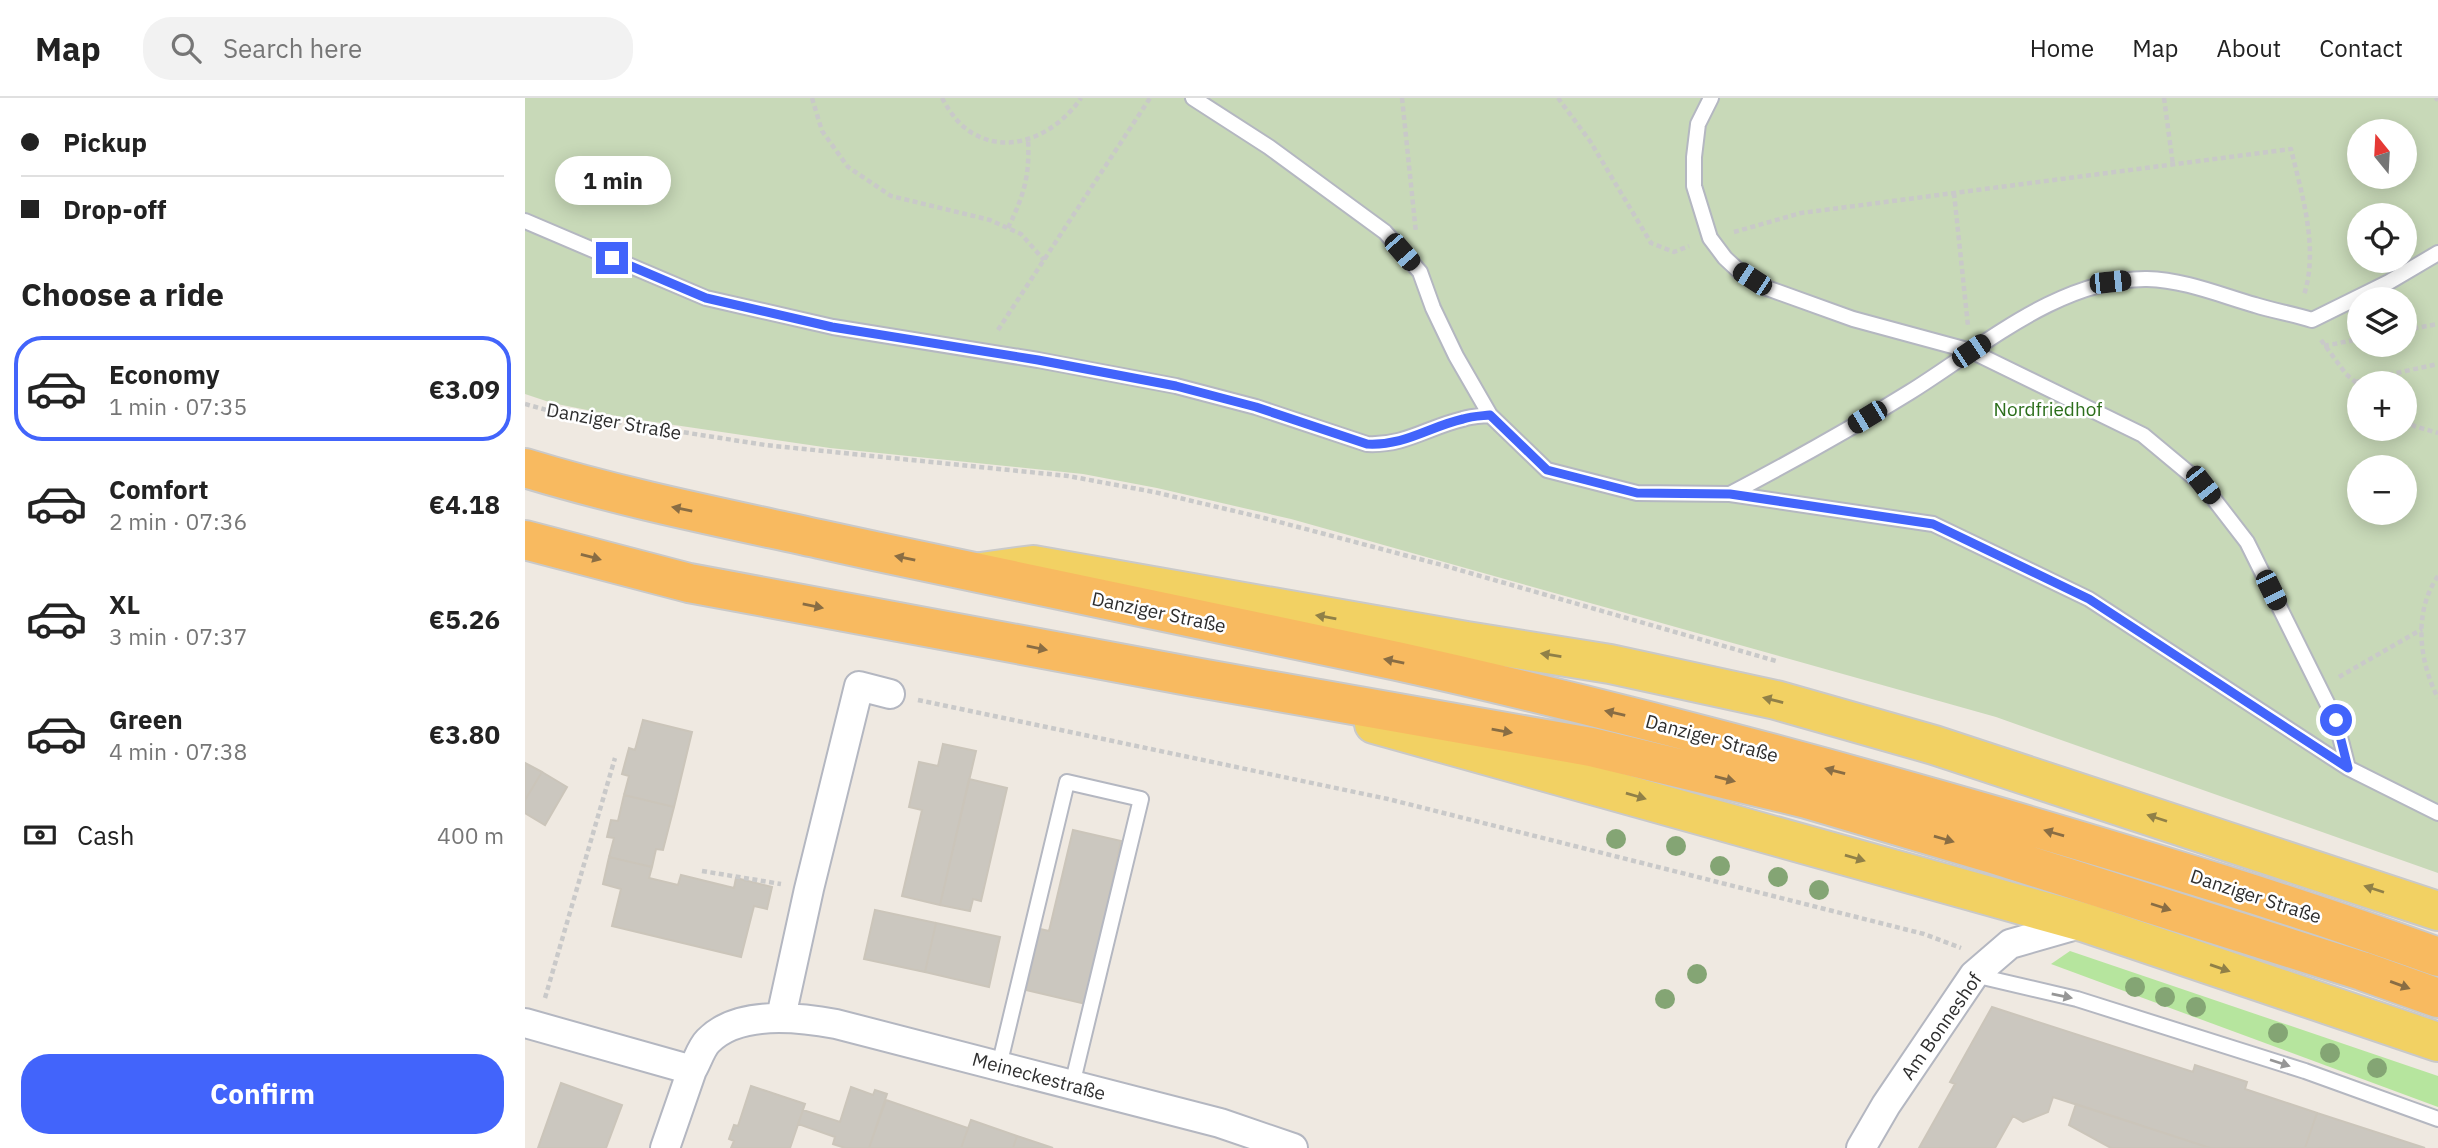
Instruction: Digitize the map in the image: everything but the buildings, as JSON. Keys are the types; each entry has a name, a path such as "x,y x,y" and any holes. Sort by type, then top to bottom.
{"highway":[{"name":"Danziger Straße","path":"525,468 601,491 971,573 1401,662 1671,726 1927,796 2107,849 2384,937 2438,957"},
{"name":"Danziger Straße","path":"525,540 689,583 1194,677 1591,747 1807,799 1993,854 2363,971 2438,998"}],"main road":[{"name":"Danziger Straße","path":"971,573 1034,565 1610,664 1776,700 1934,745 2438,911"},
{"name":"Danziger Straße","path":"1194,677 1405,732 2086,923 2438,1042"}],"street":[{"path":"781,1017 809,889 859,686 890,694"},
{"name":"Am Bonneshof","path":"1861,1148 1971,963 1990,959 2010,944 2086,923"},
{"name":"Meineckestraße","path":"664,1148 692,1070 707,1042 726,1029 781,1017 836,1024 1072,1084 1220,1123 1293,1148"},
{"path":"531,1024 692,1070"}],"lane":[{"path":"1193,98 1269,147 1385,232 1420,272 1433,308 1456,356 1490,415 1547,470 1637,493 1730,494 1933,524 2089,599 2348,768 2438,813"},
{"path":"1711,98 1698,124 1693,157 1694,186 1710,238 1725,258 1764,287 1853,319 1971,351 2143,435 2203,485 2247,542 2336,720 2348,768"},
{"path":"525,221 706,298 832,327 1176,386 1256,407 1367,444 1386,445 1462,419 1490,415"},
{"path":"1730,494 1802,457 1911,391 1997,334 2090,287 2148,279 2209,289 2304,318 2389,282 2438,253"},
{"path":"999,1066 1067,782 1141,799 1072,1084"},
{"path":"1971,963 2305,1071 2438,1119"}],"path":[{"path":"812,98 822,131 848,167 891,196 990,220 1021,234 1044,260"},
{"path":"942,98 953,116 972,134 995,142 1019,142 1050,130 1074,109 1081,98"},
{"path":"984,351 1150,98"},
{"path":"1402,98 1420,272"},
{"path":"1558,98 1590,141 1651,243 1674,252 1710,238 1801,213 2291,149 2305,208 2309,253 2304,318 2347,372"},
{"path":"2164,98 2173,164"},
{"path":"1008,228 1022,201 1027,183 1028,139"},
{"path":"1954,193 1971,351"},
{"path":"2417,328 2438,324"},
{"path":"2324,346 2347,341"},
{"path":"2411,371 2438,365"},
{"name":"Danziger Straße","path":"525,404 554,412 765,445 1068,476 1154,492 1429,562 1784,663"},
{"path":"2417,427 2438,433"},
{"path":"2438,576 2428,593 2422,629 2424,665 2438,698"},
{"path":"2320,688 2422,629"},
{"path":"890,694 1388,799 1924,934 1971,963"},
{"path":"531,1024 615,758"},
{"path":"702,870 809,889"}],"green space":[{"name":"Nordfriedhof","path":"525,98 2438,98 2438,873 1996,717 1291,519 1083,474 830,448 627,418 552,403 525,394"},
{"path":"2070,951 2438,1076 2438,1107 2051,964"}],"route":[{"path":"612,258 706,298 832,327 1038,360 1176,386 1256,407 1367,444 1386,445 1462,419 1490,415 1547,470 1637,493 1730,494 1933,524 2089,599 2348,768 2336,720"}]}
